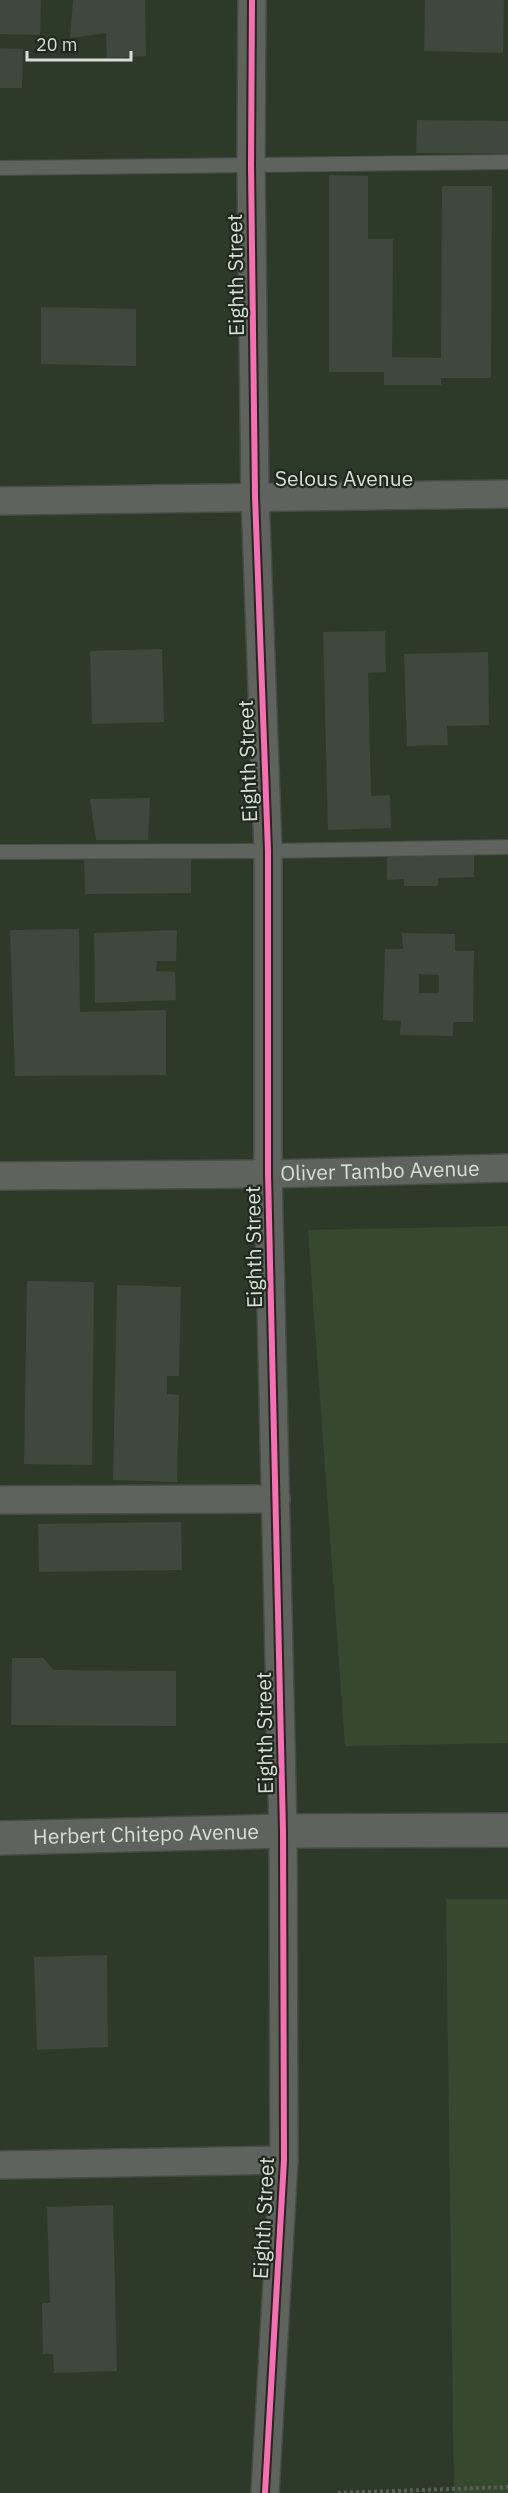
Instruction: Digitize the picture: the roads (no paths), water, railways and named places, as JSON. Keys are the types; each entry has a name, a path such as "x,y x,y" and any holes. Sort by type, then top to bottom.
{"main road":[{"name":"Herbert Chitepo Avenue","path":"0,1838 283,1831 508,1830"}],"street":[{"name":"Eighth Street","path":"252,0 251,165 255,496 268,851 268,1174 283,1831 284,2160 265,2493"},
{"name":"Selous Avenue","path":"0,501 508,494"},
{"name":"Oliver Tambo Avenue","path":"0,1176 268,1174 508,1168"},
{"path":"0,1500 276,1499"},
{"path":"0,2165 284,2160"}],"lane":[{"path":"0,168 508,162"},
{"path":"0,852 508,847"}]}
